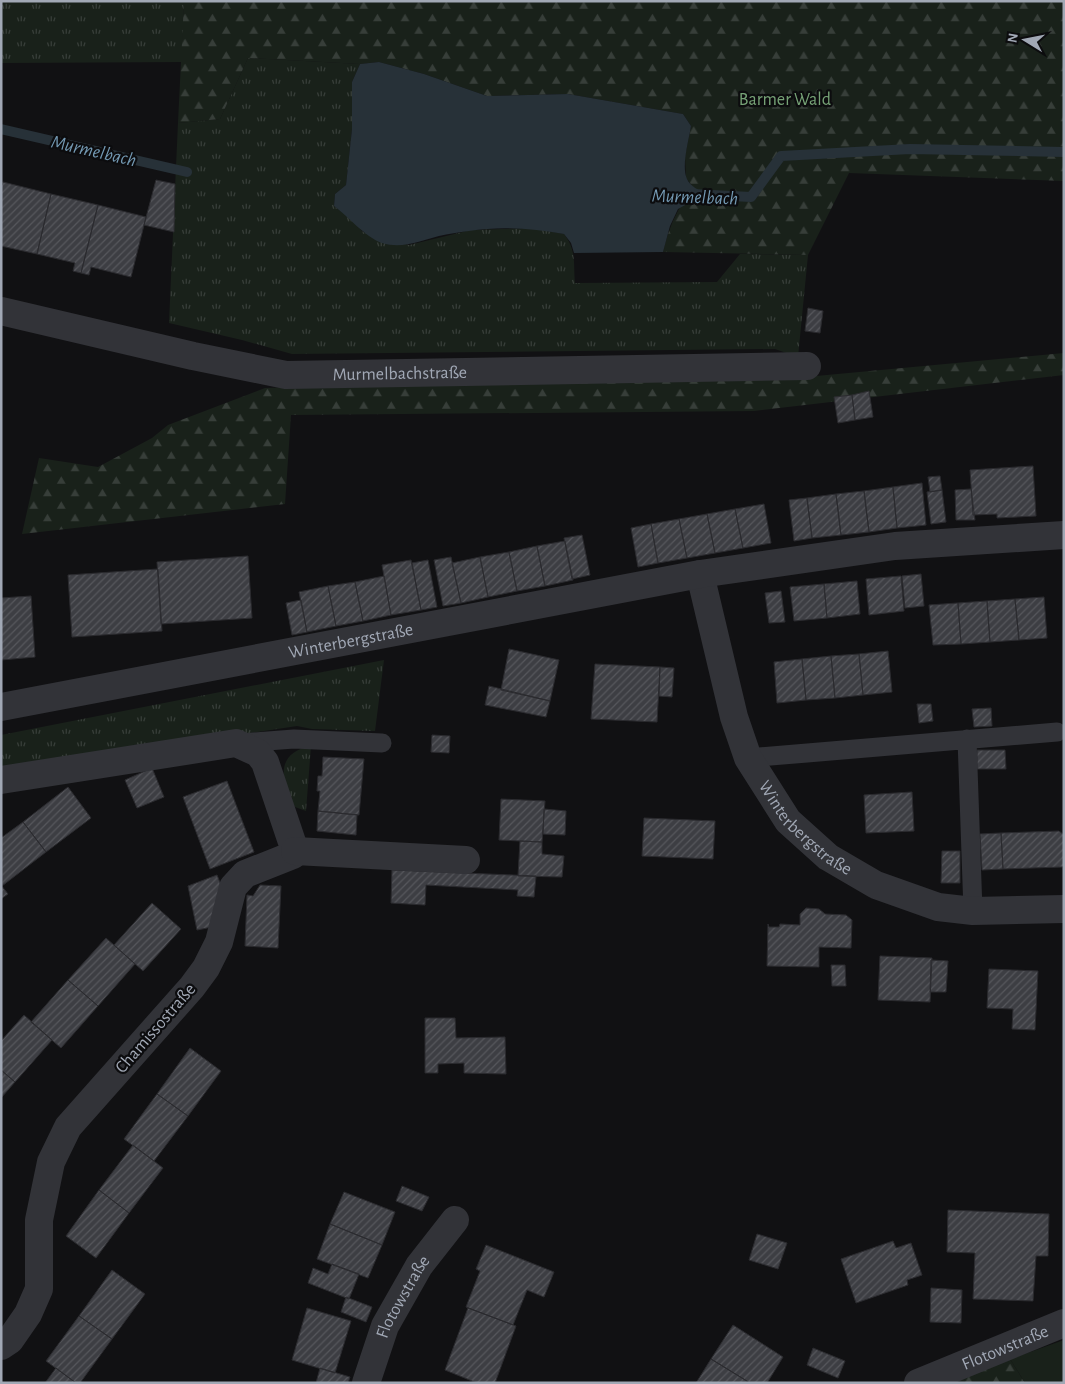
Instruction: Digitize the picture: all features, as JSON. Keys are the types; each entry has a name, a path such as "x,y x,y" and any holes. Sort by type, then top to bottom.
{"street":[{"name":"Murmelbachstraße","path":"1,311 193,356 286,375 807,366"},
{"name":"Winterbergstraße","path":"1,706 700,574 895,546 1064,535"},
{"name":"Winterbergstraße","path":"700,574 734,717 748,758 788,821 828,856 876,885 938,907 973,911 1064,909"},
{"path":"1,780 236,743 258,752 265,762 295,851 466,860"},
{"name":"Chamissostraße","path":"1,1346 10,1340 28,1314 39,1289 39,1220 51,1162 68,1128 186,994 206,968 218,942 233,887 245,874 293,855 295,851"},
{"name":"Flotowstraße","path":"366,1383 385,1326 419,1266 455,1220"},
{"name":"Flotowstraße","path":"918,1383 1064,1323"}],"lane":[{"path":"748,758 1057,732"},
{"path":"236,743 294,739 382,743"},
{"path":"967,739 973,911"}],"green space":[{"path":"1,1 184,1 182,62 1,63"},
{"name":"Barmer Wald","path":"184,1 1064,1 1064,181 849,173 808,255 663,252 668,233 693,187 686,178 685,156 691,126 683,114 568,94 487,96 424,74 379,62 360,64 248,58 220,119 178,123"},
{"path":"248,58 360,64 352,82 352,129 346,185 335,194 334,206 348,216 363,232 409,245 471,230 532,228 564,234 573,252 575,283 717,282 740,254 808,255 798,357 775,349 292,354 169,323 178,123 220,119"},
{"path":"1064,353 1064,375 754,411 291,415 285,504 22,534 39,458 98,467 152,438 168,425 265,388 662,376 784,379"},
{"path":"384,660 375,731 312,729 297,726 1,770 1,735"},
{"path":"311,746 306,811 295,807 286,788 284,770 286,762 291,755"},
{"path":"1064,1340 1064,1383 1025,1383 1010,1359"},
{"path":"1010,1359 1025,1383 951,1383"}],"water":[{"path":"379,62 424,74 487,96 568,94 683,114 691,126 685,160 685,174 690,184 705,194 678,209 670,226 663,252 574,253 571,243 564,234 516,228 461,232 404,245 382,243 363,232 334,206 335,194 346,185 352,129 352,82 360,64"}],"building":[{"path":"156,180 175,184 174,232 144,225"},
{"path":"3,182 51,194 37,254 1,246 1,188"},
{"path":"51,194 98,205 81,273 73,271 75,263 37,254"},
{"path":"98,205 146,217 131,277 91,267 89,275 81,273"},
{"path":"808,308 823,311 820,333 805,331"},
{"path":"869,391 873,417 855,420 852,395"},
{"path":"852,395 855,420 838,423 834,397"},
{"path":"1033,466 1036,516 997,518 997,514 973,515 970,470"},
{"path":"940,476 942,490 930,492 928,477"},
{"path":"922,483 926,525 897,528 893,487"},
{"path":"893,487 897,528 869,532 864,491"},
{"path":"971,489 975,520 956,520 955,490"},
{"path":"942,490 946,522 931,524 927,492"},
{"path":"864,491 869,532 841,535 836,494"},
{"path":"836,494 841,535 812,538 807,498"},
{"path":"807,498 812,538 794,541 789,500"},
{"path":"764,504 771,543 743,548 735,509"},
{"path":"735,509 743,548 715,553 707,514"},
{"path":"707,514 715,553 687,558 679,519"},
{"path":"679,519 687,558 658,563 651,524"},
{"path":"651,524 658,563 638,567 631,528"},
{"path":"582,535 590,575 572,579 564,538"},
{"path":"565,541 573,580 545,586 537,546"},
{"path":"537,546 545,586 517,591 509,552"},
{"path":"509,552 517,591 488,597 480,557"},
{"path":"248,556 252,618 161,624 157,562"},
{"path":"451,557 461,603 443,606 434,560"},
{"path":"480,557 488,597 461,603 452,563"},
{"path":"411,560 421,610 391,615 382,565"},
{"path":"428,560 437,607 421,610 412,563"},
{"path":"158,569 162,631 72,637 68,575"},
{"path":"921,574 924,606 905,608 902,576"},
{"path":"384,576 391,615 363,621 355,582"},
{"path":"901,576 904,611 869,615 866,579"},
{"path":"857,581 860,614 827,618 824,584"},
{"path":"355,582 363,621 336,626 328,586"},
{"path":"824,584 827,618 794,621 790,587"},
{"path":"328,586 336,626 307,632 299,592"},
{"path":"781,591 785,622 769,623 765,593"},
{"path":"31,596 35,657 1,660 1,598"},
{"path":"1044,597 1047,638 1019,640 1015,599"},
{"path":"1015,599 1019,640 990,642 987,601"},
{"path":"301,600 307,632 292,635 286,603"},
{"path":"987,601 990,642 961,644 958,603"},
{"path":"958,603 961,644 933,645 929,605"},
{"path":"509,649 559,660 550,701 501,690"},
{"path":"888,651 892,692 863,695 859,654"},
{"path":"859,654 863,695 835,698 831,656"},
{"path":"831,656 835,698 806,700 802,659"},
{"path":"802,659 806,700 777,703 774,662"},
{"path":"595,664 660,667 657,722 591,719"},
{"path":"660,667 674,668 672,697 659,696"},
{"path":"489,686 550,701 546,717 485,705"},
{"path":"917,704 931,704 933,721 919,723"},
{"path":"991,708 992,726 974,727 972,709"},
{"path":"432,735 450,736 449,753 431,752"},
{"path":"977,750 1005,750 1006,769 977,769"},
{"path":"323,757 364,759 359,815 318,811 320,791 317,791 318,776 322,776"},
{"path":"152,768 164,797 137,808 125,780"},
{"path":"227,781 254,852 210,869 183,797"},
{"path":"68,787 91,818 46,852 23,822"},
{"path":"912,792 914,831 866,833 864,795"},
{"path":"501,799 545,801 542,842 499,840"},
{"path":"544,809 566,811 565,835 543,834"},
{"path":"318,811 357,815 356,835 317,831"},
{"path":"644,818 715,821 713,859 642,856"},
{"path":"23,822 46,852 2,886 1,838"},
{"path":"1059,831 1064,835 1064,865 1062,867 1003,869 1001,833"},
{"path":"1001,833 1003,869 982,870 980,834"},
{"path":"520,841 542,842 542,854 564,856 562,877 518,876"},
{"path":"942,851 960,851 960,883 941,883"},
{"path":"392,870 536,876 534,897 517,896 518,890 426,885 425,905 391,903"},
{"path":"217,875 224,893 212,927 197,930 188,886"},
{"path":"1,885 8,894 1,899"},
{"path":"260,885 281,886 278,948 245,946 247,895 253,896"},
{"path":"152,903 181,929 143,971 114,945"},
{"path":"806,908 819,909 825,914 846,915 852,920 851,948 819,947 819,967 767,966 768,924 769,927 779,927 780,924 800,925 800,914"},
{"path":"106,938 135,964 98,1006 68,980"},
{"path":"880,956 932,958 930,1002 878,1000"},
{"path":"931,960 948,961 946,992 930,992"},
{"path":"831,965 845,965 846,986 832,986"},
{"path":"989,969 1038,971 1035,1030 1012,1029 1013,1009 987,1008"},
{"path":"68,980 98,1006 61,1048 31,1022"},
{"path":"24,1015 52,1040 15,1082 1,1070 1,1041"},
{"path":"425,1018 455,1018 456,1038 505,1037 506,1074 464,1073 464,1063 438,1064 438,1073 425,1073"},
{"path":"190,1048 221,1071 188,1116 157,1094"},
{"path":"1,1070 15,1082 1,1098"},
{"path":"157,1094 188,1116 154,1161 124,1139"},
{"path":"133,1145 163,1168 129,1213 99,1190"},
{"path":"402,1186 429,1197 422,1211 396,1201"},
{"path":"99,1190 129,1213 96,1258 66,1236"},
{"path":"344,1192 395,1212 382,1245 330,1224"},
{"path":"948,1210 1049,1214 1048,1256 1036,1256 1033,1301 973,1299 975,1253 947,1252"},
{"path":"330,1224 382,1245 368,1278 317,1259"},
{"path":"757,1234 787,1243 778,1269 749,1260"},
{"path":"893,1241 896,1248 911,1243 922,1275 907,1280 908,1285 856,1303 841,1259"},
{"path":"486,1245 554,1272 544,1297 527,1290 513,1325 466,1307 480,1271 476,1269"},
{"path":"332,1264 359,1274 349,1299 308,1283 313,1268 328,1274"},
{"path":"112,1270 145,1294 112,1339 79,1316"},
{"path":"931,1288 962,1290 961,1323 930,1322"},
{"path":"346,1297 372,1307 366,1322 341,1312"},
{"path":"307,1308 351,1321 335,1373 292,1360"},
{"path":"468,1308 516,1326 495,1383 477,1383 445,1370"},
{"path":"79,1316 112,1339 80,1383 76,1383 46,1361"},
{"path":"733,1325 783,1357 767,1383 750,1383 711,1359"},
{"path":"813,1348 845,1361 838,1378 807,1365"},
{"path":"711,1359 747,1381 747,1383 696,1383"},
{"path":"56,1368 76,1383 45,1383"},
{"path":"320,1368 350,1377 348,1383 316,1383"}],"waterway":[{"name":"Murmelbach","path":"1,129 187,172"},
{"name":"Murmelbach","path":"692,194 751,197 781,156 910,149 1064,152"}]}
